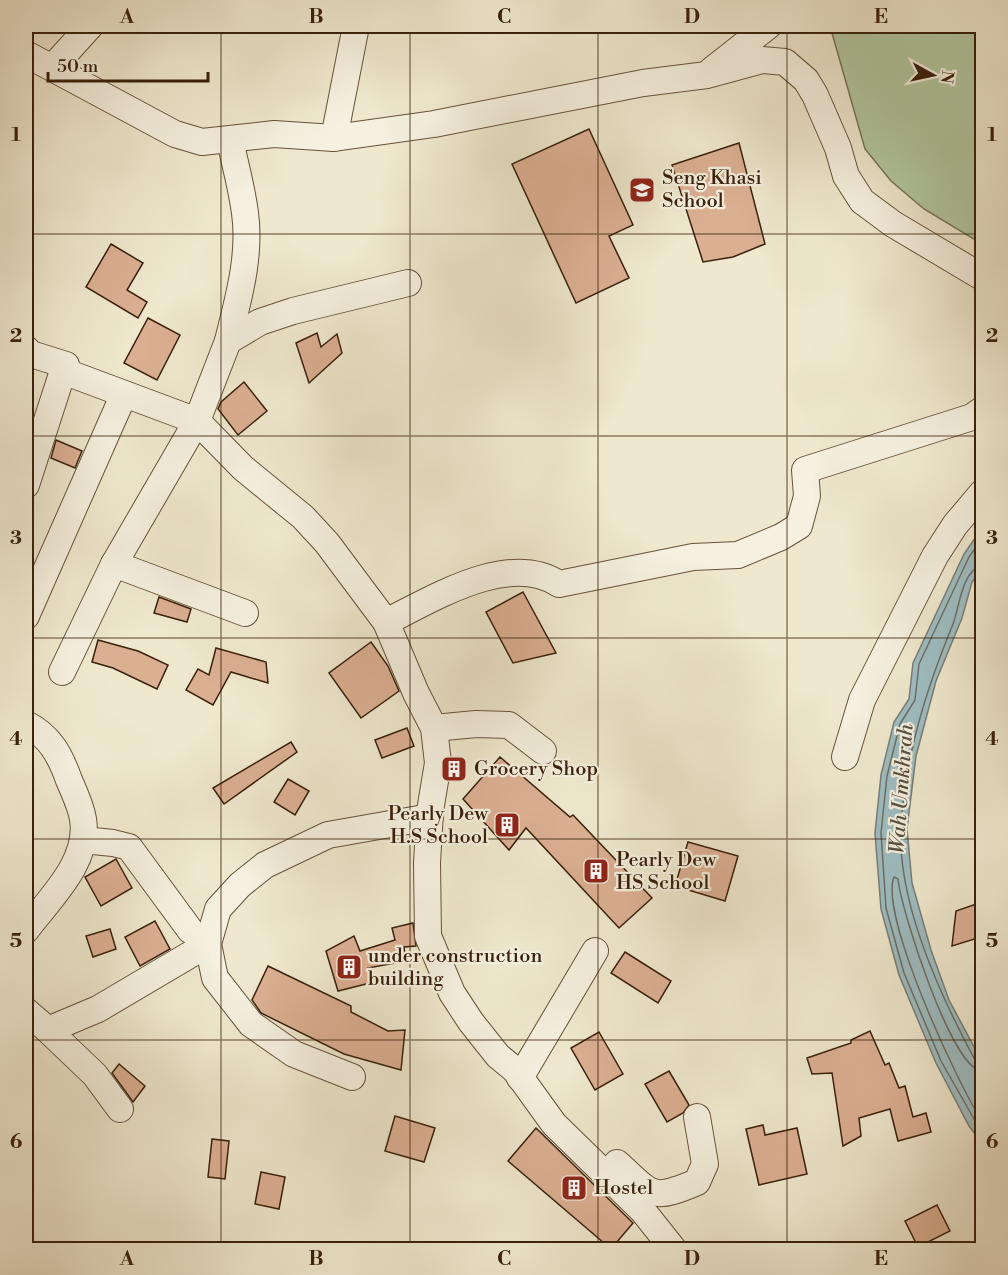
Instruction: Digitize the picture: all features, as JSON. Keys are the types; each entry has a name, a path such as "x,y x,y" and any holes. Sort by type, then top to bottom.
{"street":[{"path":"53,67 90,26"},
{"path":"334,138 356,26"},
{"path":"707,75 768,26"},
{"path":"26,54 175,134 202,142 274,134 334,138 434,124 644,83 707,75 762,60 785,62 795,68 815,95 838,148 846,176 862,201 893,224 982,278"},
{"path":"62,672 114,564 197,422 228,341 241,288 246,251 246,214 230,140"},
{"path":"228,341 260,322 282,314 408,283"},
{"path":"26,349 31,354 66,365 26,485"},
{"path":"63,371 197,422 243,468 279,496 319,534 386,622 416,693 434,728 438,763 430,817 427,863 428,936 452,993 498,1056 520,1078 554,1124 643,1211 674,1250"},
{"path":"26,616 124,394"},
{"path":"386,622 466,582 476,580 516,573 548,578 559,584 693,556 738,555 781,537 799,526 807,496 805,470 972,417 982,410"},
{"path":"845,757 862,700 934,556 955,525 982,494"},
{"path":"114,564 245,613"},
{"path":"26,724 49,741 61,758 83,818 83,840 77,861 26,930"},
{"path":"434,728 476,724 509,725 543,751"},
{"path":"48,1030 98,1009 199,937 218,909 240,885 265,866 328,835 430,817"},
{"path":"83,840 113,843 129,848 199,937 215,978 251,1024 294,1054 352,1077"},
{"path":"520,1078 595,951"},
{"path":"26,1011 96,1076 120,1109"},
{"path":"586,1156 609,1157 647,1191 657,1195 667,1195 697,1182 703,1174 705,1164 697,1117"}],"green space":[{"path":"830,26 982,26 982,244 924,209 891,181 865,149"}],"water":[{"name":"Wah Umkhrah","path":"982,528 982,570 972,582 962,618 936,681 916,756 907,829 912,883 931,950 949,1000 982,1062 982,1143 969,1126 936,1063 899,975 881,909 875,833 881,775 894,722 909,699 913,663 964,554"}],"building":[{"path":"589,129 633,225 609,236 629,278 576,303 512,164"},
{"path":"739,143 765,244 733,257 703,262 672,165"},
{"path":"111,244 143,263 127,290 147,302 138,318 86,287"},
{"path":"148,318 180,335 157,380 124,363"},
{"path":"317,333 321,347 337,334 342,353 309,383 296,343"},
{"path":"244,382 267,411 238,435 218,409 221,402"},
{"path":"56,440 82,451 75,468 51,458"},
{"path":"523,592 556,653 513,663 486,612"},
{"path":"159,597 191,609 187,622 154,613"},
{"path":"98,640 138,651 168,665 157,689 113,668 92,662"},
{"path":"371,642 388,666 399,691 361,718 329,673"},
{"path":"216,648 266,662 268,683 231,672 213,705 186,690 198,669 209,675"},
{"path":"407,728 414,746 382,758 375,740"},
{"path":"291,742 297,752 224,804 213,788"},
{"path":"500,757 570,817 573,815 652,898 619,928 526,828 509,850 463,799"},
{"path":"288,779 309,791 295,815 274,802"},
{"path":"688,842 738,856 725,901 675,886"},
{"path":"116,859 132,888 101,906 85,877"},
{"path":"982,902 981,937 952,946 956,911"},
{"path":"155,921 170,949 140,966 125,937"},
{"path":"413,923 416,946 404,947 406,961 368,968 374,982 338,991 326,951 354,936 360,951 395,940 392,928"},
{"path":"110,929 116,949 93,957 86,936"},
{"path":"625,952 671,981 658,1003 611,973"},
{"path":"268,966 351,1006 351,1012 388,1031 405,1030 401,1070 344,1054 261,1013 252,1000"},
{"path":"870,1031 885,1065 889,1063 899,1088 905,1086 913,1117 926,1113 931,1132 898,1141 890,1109 859,1118 861,1136 843,1146 832,1073 812,1074 807,1058 851,1043 851,1040"},
{"path":"599,1032 623,1074 595,1090 571,1048"},
{"path":"119,1064 145,1086 133,1102 112,1073"},
{"path":"669,1071 689,1105 683,1113 667,1122 645,1084"},
{"path":"395,1116 435,1128 424,1162 385,1151"},
{"path":"763,1125 765,1135 797,1128 807,1174 759,1185 746,1129"},
{"name":"Hostel","path":"536,1128 633,1223 611,1249 508,1161"},
{"path":"212,1139 229,1141 225,1179 208,1177"},
{"path":"261,1172 285,1177 279,1209 255,1204"},
{"path":"937,1205 950,1231 918,1247 905,1221"}],"place":[{"name":"Seng Khasi School","path":"642,190"},
{"name":"Grocery Shop","path":"454,769"},
{"name":"Pearly Dew H.S School","path":"507,825"},
{"name":"Pearly Dew HS School","path":"596,871"},
{"name":"under construction building","path":"349,967"},
{"name":"Hostel","path":"574,1188"}]}
